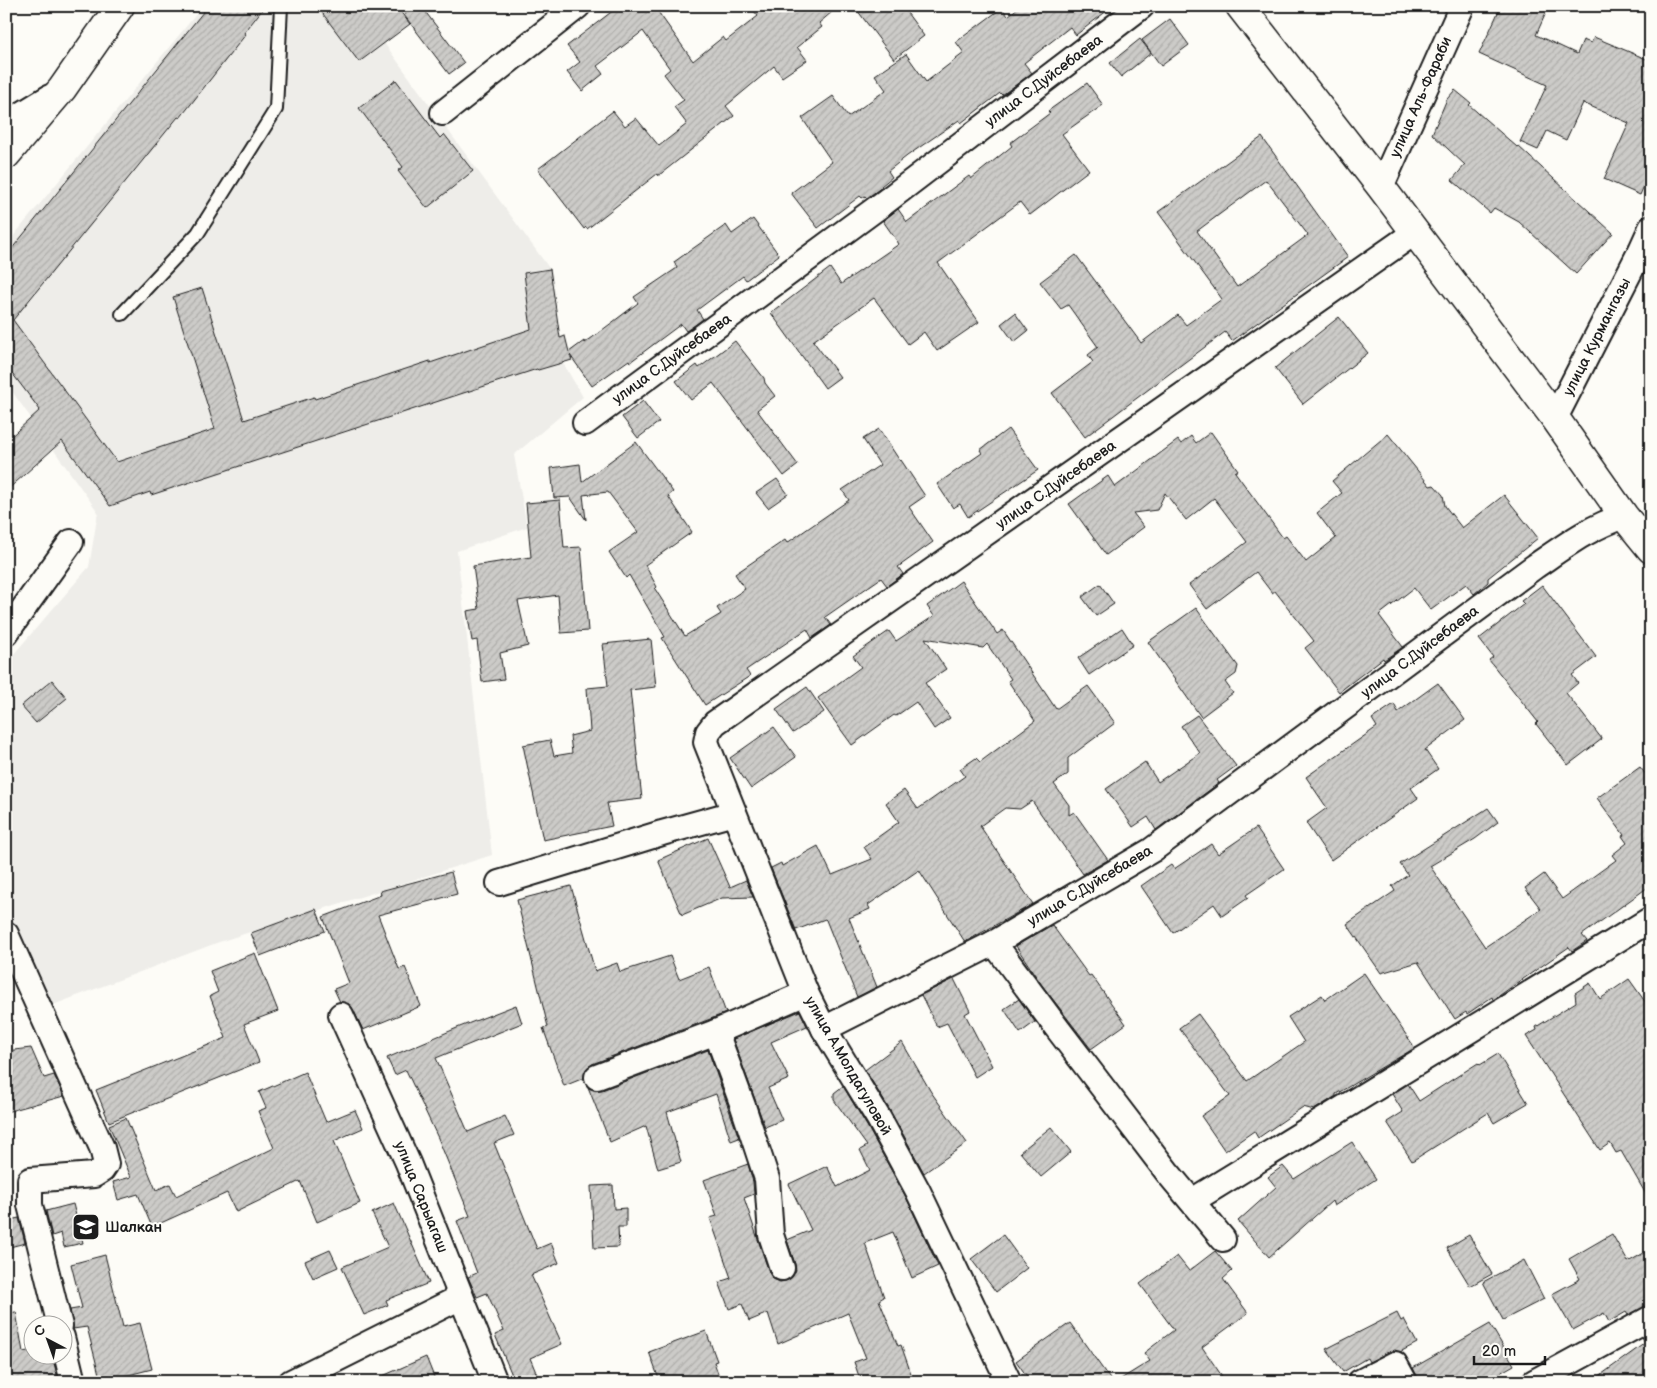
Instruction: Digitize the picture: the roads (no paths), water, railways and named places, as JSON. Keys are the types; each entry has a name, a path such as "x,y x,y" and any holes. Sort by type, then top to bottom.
{"street":[{"path":"6,155 62,89 120,6"},
{"path":"443,113 578,6"},
{"name":"улица С.Дуйсебаева","path":"585,423 885,202 1142,6"},
{"path":"1240,6 1381,187 1555,418 1624,516 1651,549"},
{"name":"улица Аль-Фараби","path":"1381,187 1462,6"},
{"path":"6,124 62,89"},
{"name":"улица Курмангазы","path":"1555,418 1651,228"},
{"name":"улица С.Дуйсебаева","path":"706,742 708,732 715,723 1414,233"},
{"name":"улица С.Дуйсебаева","path":"824,1029 994,943 1152,850 1534,567 1574,539 1624,516"},
{"path":"6,633 71,542"},
{"name":"улица А.Молдагуловой","path":"706,742 806,993 824,1029 879,1119 918,1191 1009,1382"},
{"path":"499,883 662,832 734,813"},
{"path":"1192,1201 1651,919"},
{"path":"6,934 102,1148 106,1164 102,1170 94,1175 30,1180 30,1205 58,1316"},
{"path":"994,943 1168,1173 1223,1239"},
{"path":"597,1078 716,1032 806,993"},
{"name":"улица Сарыагаш","path":"341,1015 408,1163 495,1382"},
{"path":"716,1032 767,1179 772,1235 782,1268"},
{"path":"292,1382 461,1297"},
{"path":"1534,1382 1651,1318"},
{"path":"1360,1382 1395,1364 1405,1382"},
{"path":"70,1366 74,1382"}],"lane":[{"path":"122,314 198,233 276,109 281,6"}],"place":[{"name":"Шалкан","path":"86,1227"}]}
